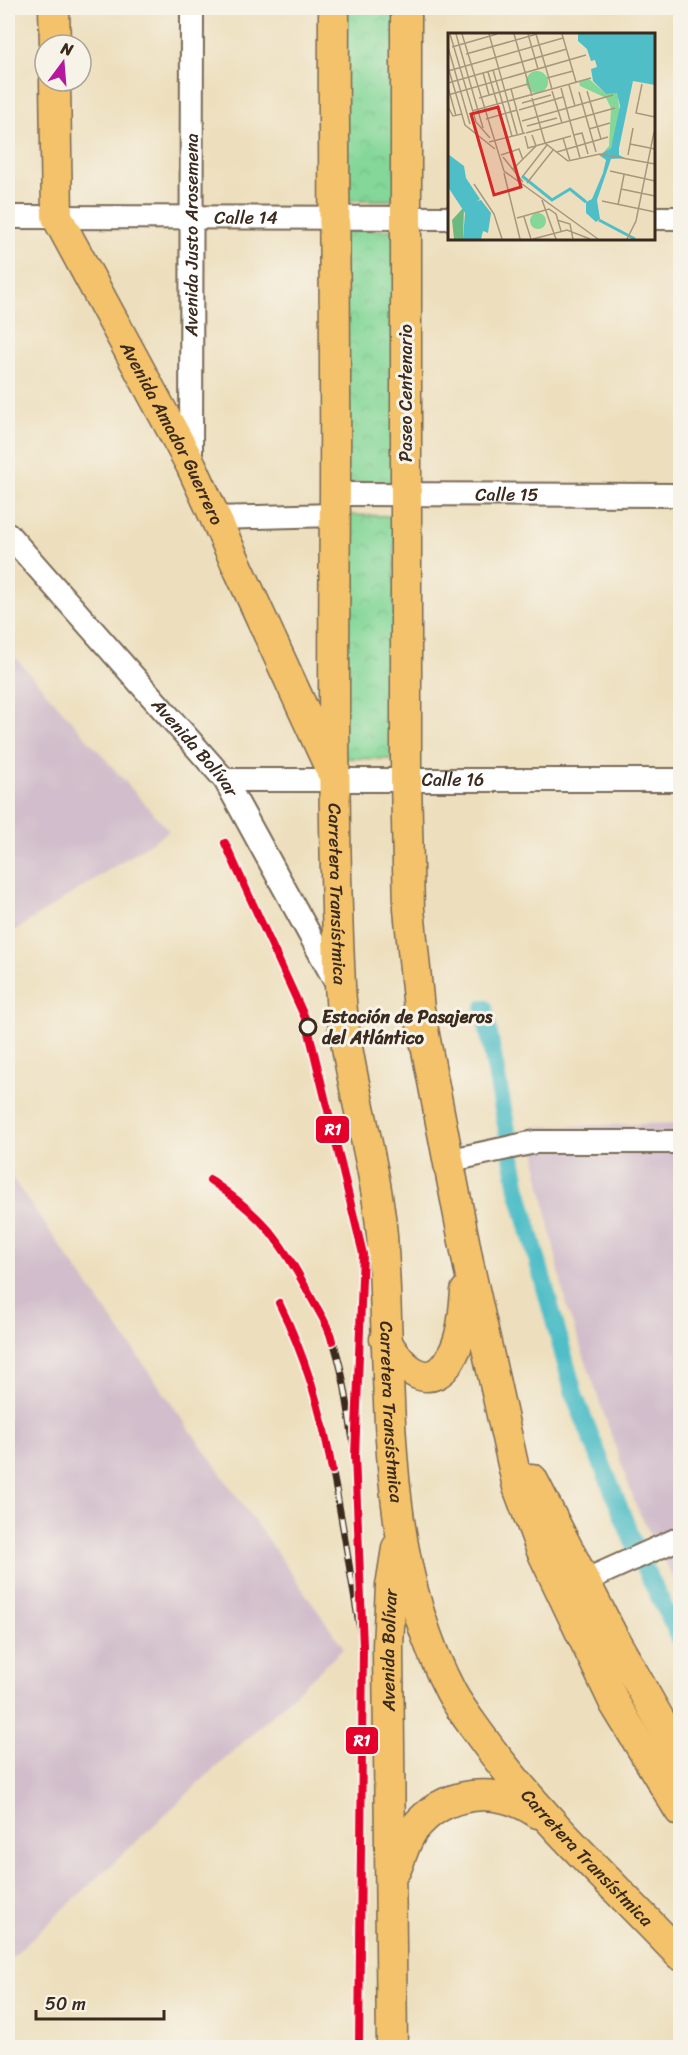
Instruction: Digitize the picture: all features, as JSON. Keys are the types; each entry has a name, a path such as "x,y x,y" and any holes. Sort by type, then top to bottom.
{"main road":[{"path":"54,8 55,33"},
{"path":"334,8 335,779"},
{"name":"Paseo Centenario","path":"406,8 406,779"},
{"name":"Avenida Amador Guerrero","path":"56,93 57,217 192,465 214,518 335,779"},
{"name":"Carretera Transístmica","path":"335,779 340,990 348,1050 377,1185 383,1247 385,1340 400,1533 407,1573 428,1637 453,1695 499,1761 549,1820 680,1954"},
{"path":"406,779 410,920 419,1010 447,1161 501,1418 518,1487 542,1551 615,1704 681,1811"},
{"path":"385,1340 398,1361 415,1373 428,1375 445,1366 459,1341 469,1267"},
{"path":"501,1418 597,1576 653,1713 681,1756"},
{"name":"Avenida Bolívar","path":"392,2048 388,1646 391,1586 400,1533"},
{"name":"Avenida Bolívar","path":"392,1877 412,1832 430,1812 468,1795 493,1794 522,1802 549,1820"}],"street":[{"name":"Avenida Justo Arosemena","path":"192,8 192,465"},
{"name":"Calle 14","path":"8,217 448,218"},
{"path":"655,218 681,218"},
{"name":"Calle 15","path":"214,518 406,494 681,495"},
{"name":"Avenida Bolívar","path":"8,534 225,780 278,881 340,990"},
{"name":"Calle 16","path":"225,780 681,780"},
{"path":"447,1161 535,1142 681,1142"},
{"path":"597,1576 681,1538"}],"shaded area":[{"path":"8,649 169,831 8,935"},
{"path":"680,1123 680,1591 636,1506 566,1305 538,1171 533,1127"},
{"path":"8,1172 344,1648 8,1961"}],"green space":[{"path":"345,8 397,8 397,200 343,200"},
{"path":"343,230 399,230 397,483 341,483"},
{"path":"341,515 395,516 392,759 337,758"}],"waterway":[{"path":"484,1008 518,1189 575,1397 640,1559 680,1638"}],"railway":[{"path":"210,1180 259,1217 284,1248 325,1320 340,1365 355,1456"},
{"path":"279,1303 297,1343 323,1428 341,1514 363,1646"}],"transit line":[{"name":"R1","path":"225,843 306,1020 363,1254 355,1456 363,1646 359,2048"},
{"name":"R1","path":"210,1180 245,1206 281,1245 324,1319 332,1341"},
{"name":"R1","path":"279,1303 312,1384 332,1470"}],"place":[{"name":"Estación de Pasajeros del Atlántico","path":"308,1027"}]}
